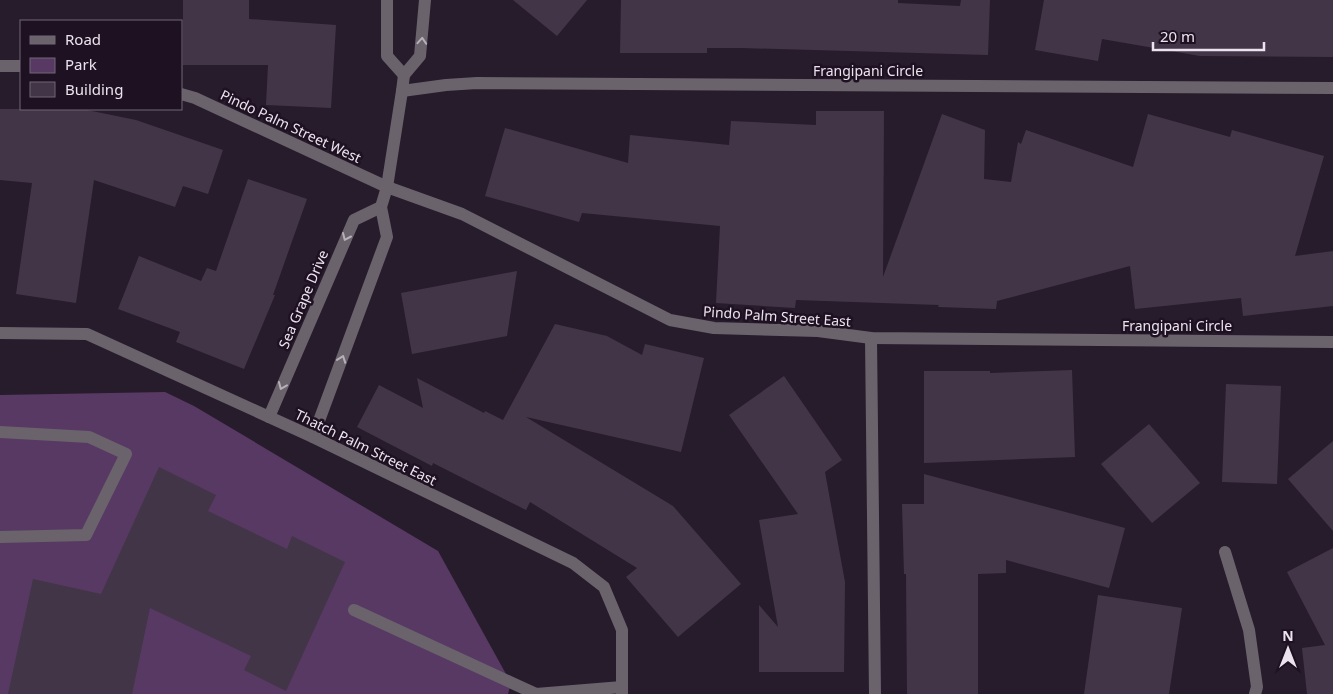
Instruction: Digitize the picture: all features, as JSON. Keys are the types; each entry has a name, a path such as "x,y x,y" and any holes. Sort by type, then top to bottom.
{"street":[{"path":"387,0 387,56 404,75"},
{"path":"313,437 387,237 381,207 387,187 404,75 420,56 425,0"},
{"path":"0,66 20,66"},
{"name":"Frangipani Circle","path":"402,91 477,83 1333,88"},
{"name":"Pindo Palm Street West","path":"182,94 195,98 387,187"},
{"name":"Pindo Palm Street East","path":"387,187 462,214 670,320 714,328 818,331 871,338"},
{"name":"Sea Grape Drive","path":"269,417 354,220 381,207"},
{"name":"Thatch Palm Street East","path":"0,333 87,334 313,437 573,563 604,587 622,630 622,691"},
{"path":"871,338 875,694"},
{"name":"Frangipani Circle","path":"871,338 1333,342"},
{"path":"0,432 89,437 126,454 86,535 0,537"},
{"path":"1225,552 1249,630 1256,687 1255,694"},
{"path":"354,610 536,694 622,691"}],"green space":[{"path":"165,392 194,406 438,551 511,683 508,694 0,694 0,395"}],"building":[{"path":"183,0 249,0 249,19 336,25 331,108 266,105 268,65 183,65"},
{"path":"513,0 587,0 557,36"},
{"path":"621,0 898,0 898,3 960,6 961,0 990,0 988,55 742,48 707,48 707,53 620,53"},
{"path":"1044,0 1333,0 1333,57 1200,56 1102,39 1098,61 1035,50"},
{"path":"0,109 87,110 136,120 223,150 208,194 183,186 175,207 94,180 76,303 16,294 32,183 0,180"},
{"path":"816,111 884,111 883,277 942,114 985,130 984,179 1011,182 1018,142 1021,144 1026,130 1133,167 1148,114 1230,137 1232,130 1324,156 1295,256 1333,251 1333,306 1243,316 1241,298 1135,309 1130,266 997,301 996,309 796,300 795,308 716,303 720,226 582,213 579,222 485,196 505,128 628,163 630,135 729,145 731,121 816,125"},
{"path":"248,179 307,199 273,295 275,295 244,369 176,342 180,332 118,309 139,256 201,281 207,268 216,271"},
{"path":"517,271 507,336 412,354 401,293"},
{"path":"555,324 607,336 642,355 645,344 704,358 681,452 526,417 673,506 741,584 678,637 626,577 637,568 530,502 526,510 433,463 432,466 357,427 379,385 423,408 417,378 484,413 485,411 503,420"},
{"path":"1072,370 1075,457 924,463 924,371 990,371 990,373"},
{"path":"784,376 842,460 825,472 845,582 844,672 759,672 759,605 778,627 759,520 798,514 729,415"},
{"path":"1226,384 1281,386 1277,484 1222,482"},
{"path":"1149,424 1200,483 1152,523 1101,464"},
{"path":"1333,441 1333,531 1288,479"},
{"path":"159,467 216,495 208,511 287,549 292,536 345,562 286,691 244,670 251,656 150,608 132,694 8,694 33,579 101,594"},
{"path":"924,474 1125,528 1109,588 1006,560 1006,573 978,574 978,694 907,694 906,574 904,574 902,504 924,504"},
{"path":"1333,548 1333,694 1307,694 1302,648 1325,645 1287,572"},
{"path":"1098,595 1182,608 1169,694 1084,694"}]}
